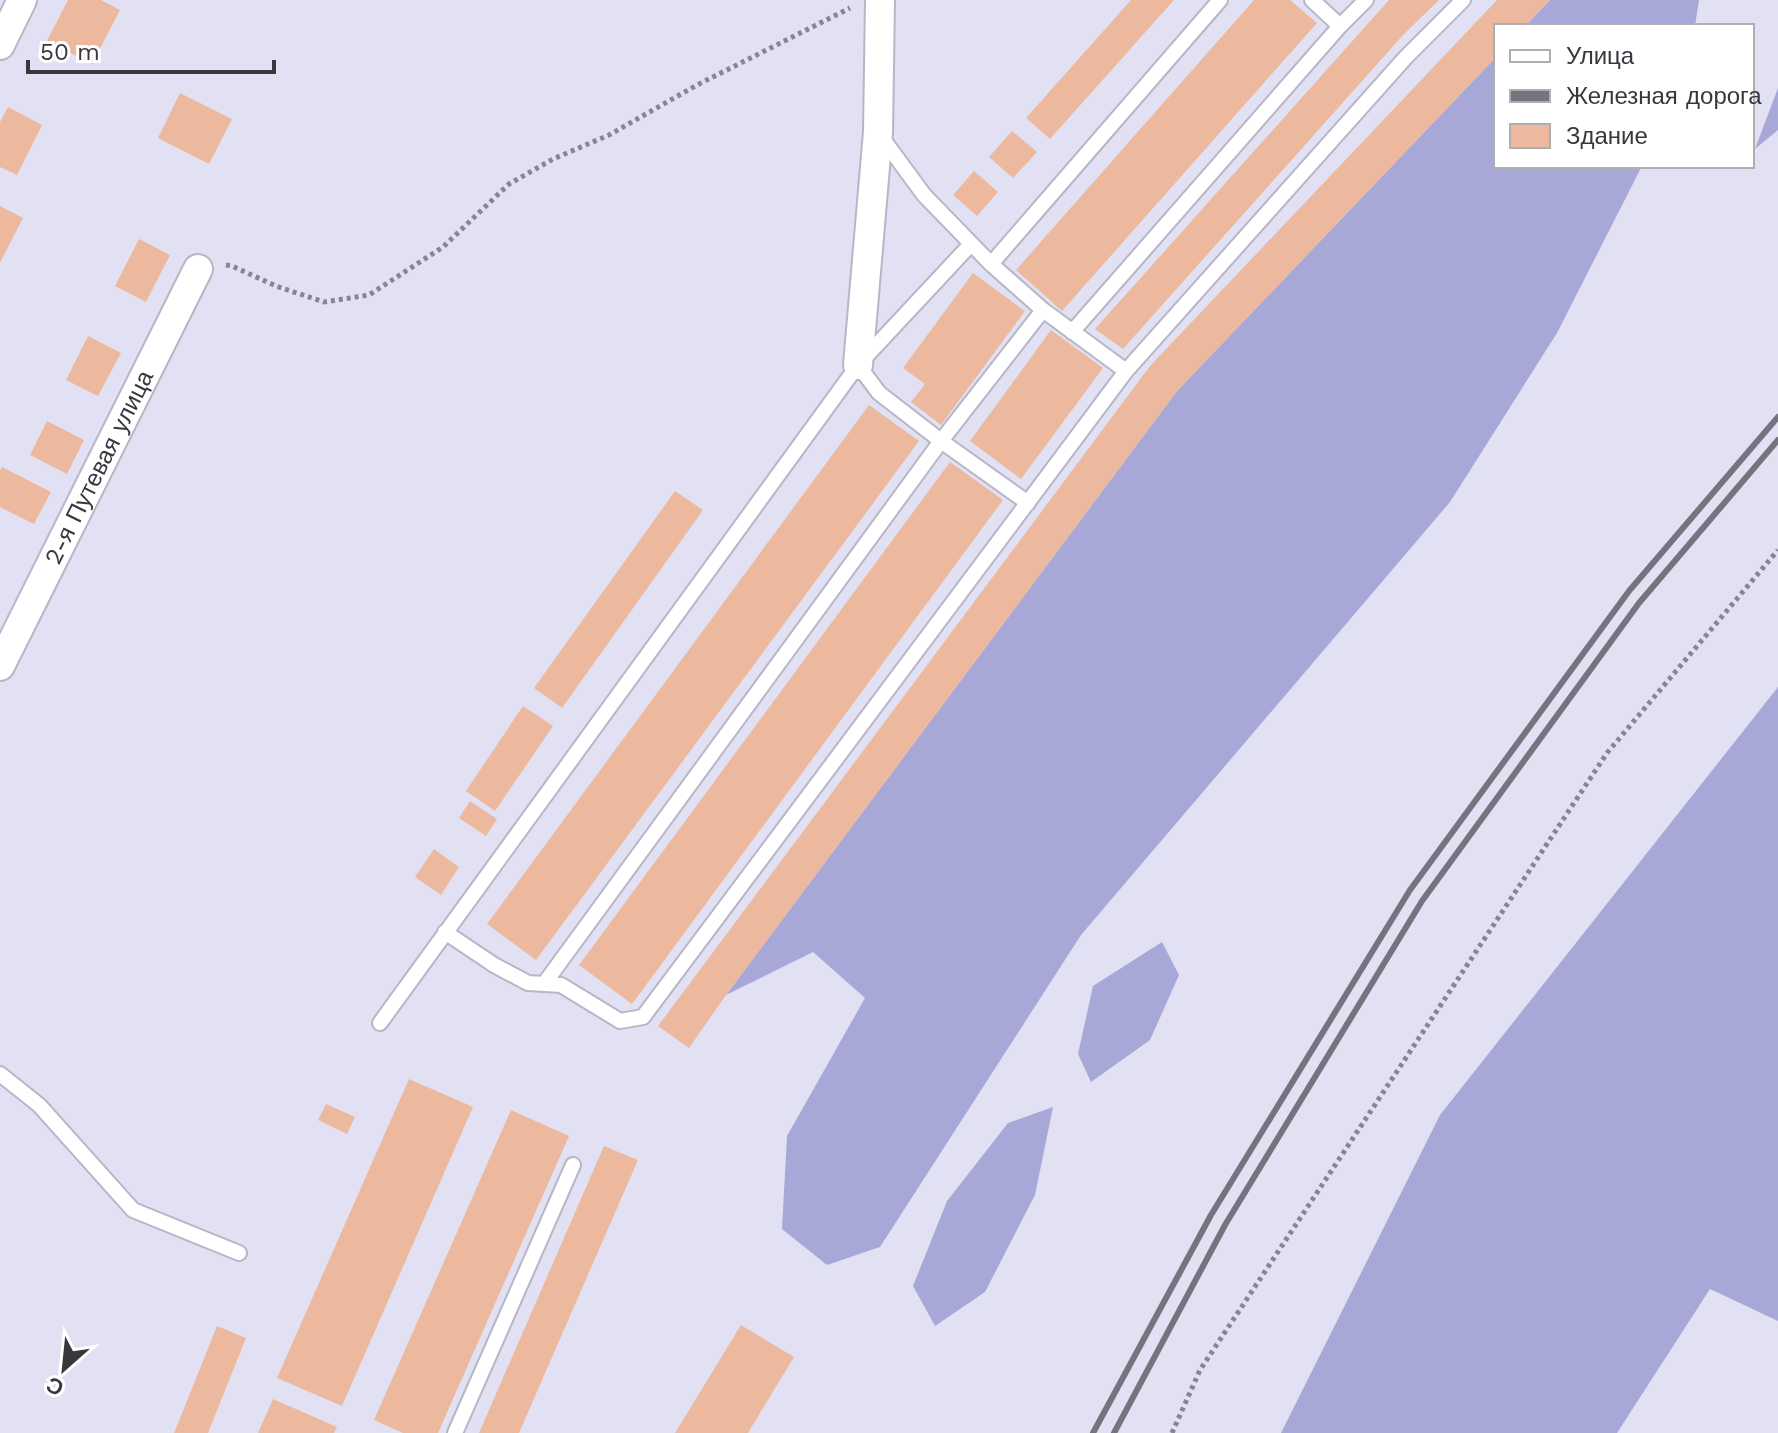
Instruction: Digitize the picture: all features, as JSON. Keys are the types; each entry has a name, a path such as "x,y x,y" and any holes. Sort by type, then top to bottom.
{"street":[{"path":"0,45 22,0"},
{"path":"858,365 878,132 867,3"},
{"name":"2-я Путевая улица","path":"0,666 198,269"}],"lane":[{"path":"991,264 1220,0"},
{"path":"1312,0 1340,26"},
{"path":"1072,332 1366,0"},
{"path":"445,932 494,965 528,983 561,985 620,1021 643,1017 1126,371 1406,57 1463,0"},
{"path":"878,132 924,195 991,264 1043,310 1126,371"},
{"path":"380,1023 858,365 971,244"},
{"path":"544,984 941,441 1043,310"},
{"path":"858,365 879,393 1028,503"},
{"path":"0,1074 39,1105 133,1210 239,1253"},
{"path":"455,1433 573,1165"}],"path":[{"path":"198,269 215,264 232,266 276,286 324,302 369,295 443,247 509,184 553,159 609,135 697,85 867,3"},
{"path":"1172,1433 1200,1370 1607,753 1778,550"}],"shaded area":[{"path":"1550,0 1699,0 1695,24 1527,24"},
{"path":"1494,59 1494,168 1641,168 1557,333 1450,502 1081,935 880,1247 827,1265 782,1229 787,1136 865,998 813,952 726,995 1177,391"},
{"path":"1778,88 1778,130 1755,149"},
{"path":"1778,687 1778,1321 1710,1289 1617,1433 1281,1433 1440,1115"},
{"path":"1162,942 1179,975 1150,1040 1091,1082 1078,1054 1093,986"},
{"path":"1053,1107 1035,1195 985,1292 935,1326 913,1286 947,1201 1008,1123"}],"building":[{"path":"68,0 101,0 120,10 92,64 47,41"},
{"path":"1131,0 1174,0 1050,139 1026,118"},
{"path":"1254,0 1290,0 1317,23 1062,311 1016,270"},
{"path":"1389,0 1439,0 1403,35 1123,349 1095,329"},
{"path":"1497,0 1550,0 1527,24 1494,24 1494,59 1177,391 689,1048 658,1026 1150,366"},
{"path":"180,93 232,119 209,164 158,138"},
{"path":"8,107 42,125 17,175 0,167 0,122"},
{"path":"1012,131 1037,152 1013,178 989,157"},
{"path":"974,171 998,192 977,216 953,195"},
{"path":"0,206 23,218 0,263"},
{"path":"139,239 170,255 146,302 115,286"},
{"path":"973,273 1025,311 941,425 911,402 925,384 903,368"},
{"path":"1051,330 1103,368 1021,479 970,441"},
{"path":"88,336 121,353 98,396 66,380"},
{"path":"869,405 919,441 536,960 487,924"},
{"path":"47,421 84,440 67,474 30,455"},
{"path":"950,462 1003,500 632,1004 579,965"},
{"path":"2,467 51,492 34,524 0,507"},
{"path":"675,491 703,510 562,708 534,688"},
{"path":"523,706 553,726 495,811 466,791"},
{"path":"470,801 497,819 486,836 459,818"},
{"path":"434,849 459,867 441,895 415,877"},
{"path":"409,1079 473,1107 342,1406 277,1378"},
{"path":"326,1104 355,1117 347,1134 318,1120"},
{"path":"511,1110 569,1136 438,1433 403,1433 374,1420"},
{"path":"604,1146 638,1160 519,1433 479,1433"},
{"path":"741,1325 794,1357 748,1433 675,1433"},
{"path":"217,1326 246,1338 208,1433 174,1433"},
{"path":"273,1399 337,1427 334,1433 258,1433"}],"railway":[{"path":"1093,1433 1211,1215 1410,890 1629,591 1778,417"},
{"path":"1114,1433 1225,1225 1422,901 1639,603 1778,440"}]}
